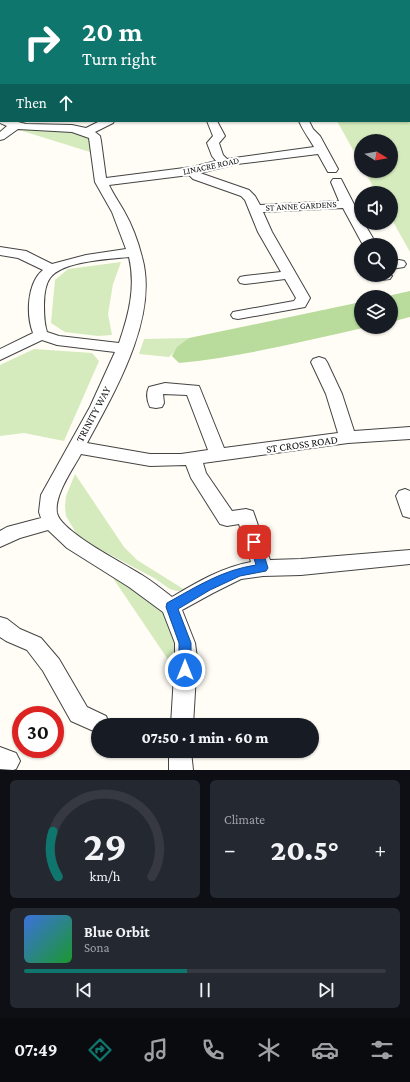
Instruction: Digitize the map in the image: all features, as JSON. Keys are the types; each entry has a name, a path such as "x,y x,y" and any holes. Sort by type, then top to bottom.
{"street":[{"path":"0,137 9,123 70,128 87,132 107,122"},
{"path":"212,122 219,136 213,143 218,156 224,163"},
{"path":"304,122 308,131 314,136 332,169"},
{"name":"TRINITY WAY","path":"52,522 48,512 50,495 75,447 105,395 134,324 138,300 138,269 133,252 118,212 101,182 98,172 96,142 94,136 87,132"},
{"name":"LINACRE ROAD","path":"101,182 192,171 224,163 322,150"},
{"name":"ST ANNE GARDENS","path":"192,171 197,176 245,193 256,209 288,274 303,298 300,304 238,315"},
{"name":"ST ANNE GARDENS","path":"337,182 347,204 366,238"},
{"name":"ST ANNE GARDENS","path":"256,209 347,204"},
{"path":"0,251 21,254 52,269"},
{"path":"124,348 57,340 41,335 37,328 37,302 40,284 45,275 52,269 69,262 133,252"},
{"path":"245,280 288,274"},
{"path":"0,355 41,335"},
{"name":"ST CROSS ROAD","path":"319,362 334,394 348,437"},
{"path":"156,403 155,391 165,388 193,390 218,455"},
{"name":"ST CROSS ROAD","path":"75,447 150,460 193,459 348,437 410,433"},
{"path":"193,459 197,474 227,519 246,516 262,568"},
{"path":"0,540 14,532 52,522 74,544 136,581 172,607 185,643 186,658 182,718"},
{"path":"172,607 206,587 238,572 262,568 301,567 410,558"},
{"path":"0,625 13,634 34,644 51,665 79,714 91,720"},
{"path":"180,758 181,770"}],"green space":[{"path":"338,122 410,122 410,252 398,230 398,186 372,186 368,178 398,178 398,134 354,134 354,151"},
{"path":"22,127 70,129 90,137 93,151 90,152 16,129"},
{"path":"121,262 113,284 108,314 112,335 98,336 65,332 51,323 55,280 68,269"},
{"path":"410,291 410,317 398,320 398,294"},
{"path":"354,303 354,330 273,348 226,357 179,363 172,356 177,347 189,338"},
{"path":"189,338 169,357 139,354 144,339"},
{"path":"34,349 92,353 99,361 64,441 24,433 0,436 0,365"},
{"path":"75,474 124,547 137,560 185,590 177,591 170,589 154,578 90,544 76,533 66,516 65,506 66,496"},
{"path":"113,578 151,601 167,616 173,625 178,640 177,673"}],"route":[{"path":"185,670 185,643 172,607 206,587 238,572 262,568 254,542"}]}
